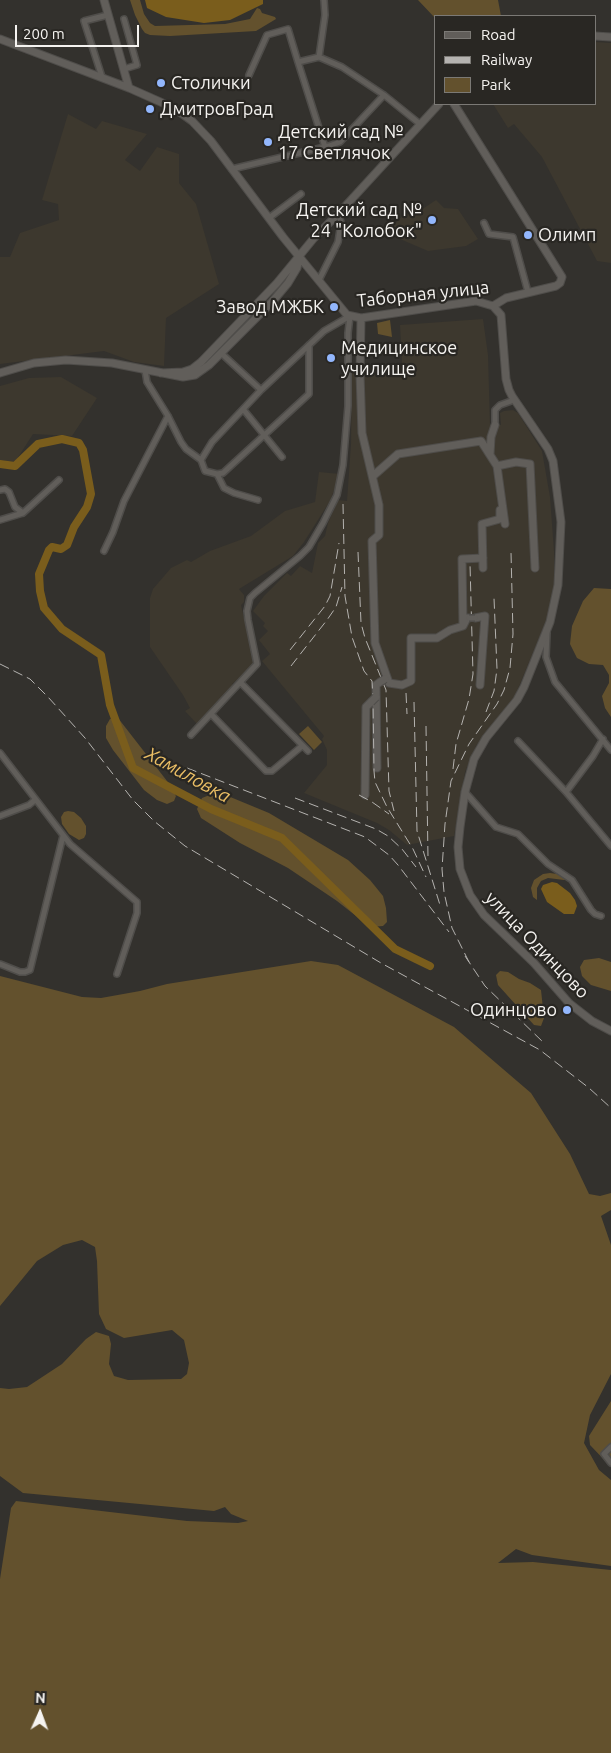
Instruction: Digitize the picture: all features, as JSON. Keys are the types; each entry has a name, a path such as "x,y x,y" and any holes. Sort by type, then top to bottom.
{"street":[{"path":"104,0 129,88"},
{"path":"319,57 325,15 324,0"},
{"path":"102,77 84,21 108,15"},
{"path":"124,19 137,65 124,69"},
{"path":"249,76 267,35 288,29 325,147"},
{"path":"596,36 611,37"},
{"path":"0,39 129,88 174,108 192,121 211,141 335,302 350,316 348,333 348,406 343,466 336,495 309,547 250,598 247,611 256,664 241,683 190,735"},
{"path":"298,62 319,57 342,66 384,95 420,124"},
{"path":"232,170 340,142 384,95"},
{"path":"161,373 183,372 192,369 201,362 438,105"},
{"name":"Таборная улица","path":"201,460 212,442 261,390 324,331 350,316 361,318 466,301 483,302 493,306 506,298 560,284 562,280 560,274 455,105"},
{"path":"269,218 301,194"},
{"path":"319,280 338,242 341,223 339,213"},
{"path":"484,223 489,234 513,237 528,292"},
{"path":"0,372 34,363 58,360 99,362 183,377 195,375 221,354 272,302 288,283 297,268 299,257"},
{"name":"улица Одинцово","path":"493,306 501,315 503,322 506,379 514,400 548,449 552,461 561,522 558,575 554,610 524,687 478,750 466,792 460,827 458,856 464,881 470,895 484,915 534,962 569,1003 592,1021 611,1031"},
{"path":"361,318 362,434 379,504 379,535 372,541 375,643 384,680 389,683 402,685 412,681 411,638 437,638 450,630 463,626 467,618 485,616 480,685"},
{"path":"145,370 147,382 186,450 201,460 205,471 217,474 223,473 309,394 309,345"},
{"path":"221,354 261,390"},
{"path":"490,454 491,437 495,425 495,410 500,404 514,400"},
{"path":"243,409 282,457"},
{"path":"104,551 124,501 168,416"},
{"path":"373,476 398,454 482,441 497,466 505,524"},
{"path":"497,466 516,462 530,464 535,568"},
{"path":"217,474 224,488 258,500"},
{"path":"0,520 23,513 59,480"},
{"path":"0,490 9,492 15,507 23,513"},
{"path":"483,568 482,524 500,519 501,495"},
{"path":"463,626 462,560 483,558"},
{"path":"547,630 546,657 555,682 611,750"},
{"path":"376,768 374,699 376,685 384,680"},
{"path":"241,683 308,751"},
{"path":"365,795 366,707 374,699"},
{"path":"211,714 266,771 272,771 302,746"},
{"path":"566,792 593,756 603,739"},
{"path":"518,741 566,792 611,846"},
{"path":"0,753 63,836 82,857 137,902 137,913 117,974"},
{"path":"466,792 496,827 518,834 548,864 572,880 591,910 601,916"},
{"path":"0,816 29,805 35,800"},
{"path":"0,964 20,972 30,970 63,836"},
{"path":"611,1446 604,1454 611,1463"}],"shaded area":[{"path":"145,0 263,0 263,4 230,20 204,23 166,17 147,8"},
{"path":"596,42 611,43 611,263 597,261 542,157 514,124 508,128 494,105 596,105"},
{"path":"68,114 96,129 102,121 147,134 125,160 140,171 157,147 179,154 179,183 196,204 219,284 166,318 164,366 134,362 104,351 0,364 0,257 10,257 20,233 59,220 58,204 42,200"},
{"name":"Детский сад № 24 \"Колобок\"","path":"436,200 444,208 458,209 478,239 466,246 428,251 393,236 393,226 404,214 421,210"},
{"path":"483,319 488,355 490,425 501,425 500,413 513,410 518,413 542,451 550,497 554,551 554,592 550,612 515,696 476,746 465,772 454,836 407,845 377,823 304,793 327,765 327,750 322,739 324,736 262,661 270,654 259,640 268,631 263,626 265,623 253,611 264,596 287,573 291,576 300,566 312,573 318,543 325,536 328,523 338,500 347,501 351,444 352,366 381,367 390,372 412,372 412,363 402,363 400,325"},
{"path":"61,377 97,398 72,436 33,434 15,462 0,460 0,386 29,378"},
{"path":"319,472 340,474 330,501 304,542 293,556 239,589 244,595 244,602 241,605 254,661 252,667 232,684 234,688 197,724 185,711 190,708 183,695 150,647 150,598 153,589 171,568 187,560 191,562 210,551 251,536 285,511 315,502"},
{"path":"552,882 557,883 570,893 575,900 577,906 574,914 564,914 547,902 541,889 543,885"}],"green space":[{"path":"130,0 140,0 144,14 150,23 155,26 225,24 250,19 257,8 262,13 276,19 256,31 170,36 150,35 142,29"},
{"path":"418,0 498,0 501,15 434,15 434,17"},
{"path":"390,320 392,337 378,334 377,323"},
{"path":"594,588 611,589 611,717 605,708 602,696 609,683 609,675 603,665 589,664 577,658 570,644 572,626 583,601"},
{"path":"118,718 167,781 176,796 174,801 167,804 157,800 144,790 113,750 106,738 106,726 110,719"},
{"path":"308,726 322,742 314,750 299,734"},
{"path":"212,794 223,794 269,813 348,860 370,880 383,896 387,922 383,926 370,927 337,901 288,868 240,843 201,818 197,809 202,798"},
{"path":"64,812 74,812 86,826 84,838 79,840 69,834 62,824 61,817"},
{"path":"543,874 557,874 566,879 548,878 541,881 537,888 537,900 533,897 531,888 534,880"},
{"path":"599,958 611,962 611,991 591,985 582,976 580,967 584,960"},
{"path":"311,961 338,965 454,1027 531,1093 570,1154 589,1194 600,1196 611,1193 611,1210 601,1216 611,1245 611,1374 590,1415 584,1443 599,1470 611,1480 611,1566 532,1555 516,1549 498,1563 533,1562 611,1570 611,1753 0,1753 0,1579 11,1508 16,1501 187,1521 238,1523 248,1521 231,1514 225,1507 214,1511 23,1493 0,1476 0,1388 27,1387 62,1364 86,1339 96,1332 109,1336 111,1344 109,1364 114,1376 128,1380 181,1379 187,1374 189,1363 184,1340 172,1330 124,1338 106,1329 99,1314 95,1247 82,1240 63,1245 37,1261 0,1306 0,976 82,997 101,998 167,984"},
{"path":"500,971 508,972 541,990 544,1018 541,1026 534,1025 498,985 496,975"},
{"path":"611,1401 611,1467 590,1445 589,1436"}],"waterway":[{"name":"Хамиловка","path":"0,464 15,466 38,444 62,439 79,443 83,450 91,494 87,507 74,527 67,545 61,549 52,547 49,550 39,574 40,591 44,608 62,629 101,655 110,705 133,768 211,809 282,838 395,949 430,966"}],"railway":[{"path":"343,504 345,596 352,637 364,671 372,681 375,782 387,807 413,849 426,877"},
{"path":"290,650 325,606 330,596 339,543"},
{"path":"358,552 361,623 386,690 389,791 394,811"},
{"path":"469,962 452,928 444,892 442,869 445,824 451,781 469,744 497,704 504,690 510,668 513,634 511,552"},
{"path":"453,769 456,744 469,699 473,674 470,564"},
{"path":"291,666 336,607 342,587"},
{"path":"486,712 494,691 497,669 494,598"},
{"path":"0,664 30,679 85,738 133,800 154,821 185,846 381,963 540,1050 589,1088 611,1108"},
{"path":"406,693 407,714"},
{"path":"414,702 417,831 440,905"},
{"path":"426,726 428,858"},
{"path":"187,768 365,837 389,855 398,865 449,932"},
{"path":"359,795 389,814"},
{"path":"295,798 376,829 388,836 402,849 416,867"},
{"path":"465,956 485,986 544,1043"}],"place":[{"name":"Столички","path":"161,83"},
{"name":"ДмитровГрад","path":"150,109"},
{"name":"Детский сад № 17 Светлячок","path":"268,142"},
{"name":"Детский сад № 24 \"Колобок\"","path":"432,220"},
{"name":"Олимп","path":"528,235"},
{"name":"Завод МЖБК","path":"334,307"},
{"name":"Медицинское училище","path":"331,358"},
{"name":"Одинцово","path":"567,1010"}]}
